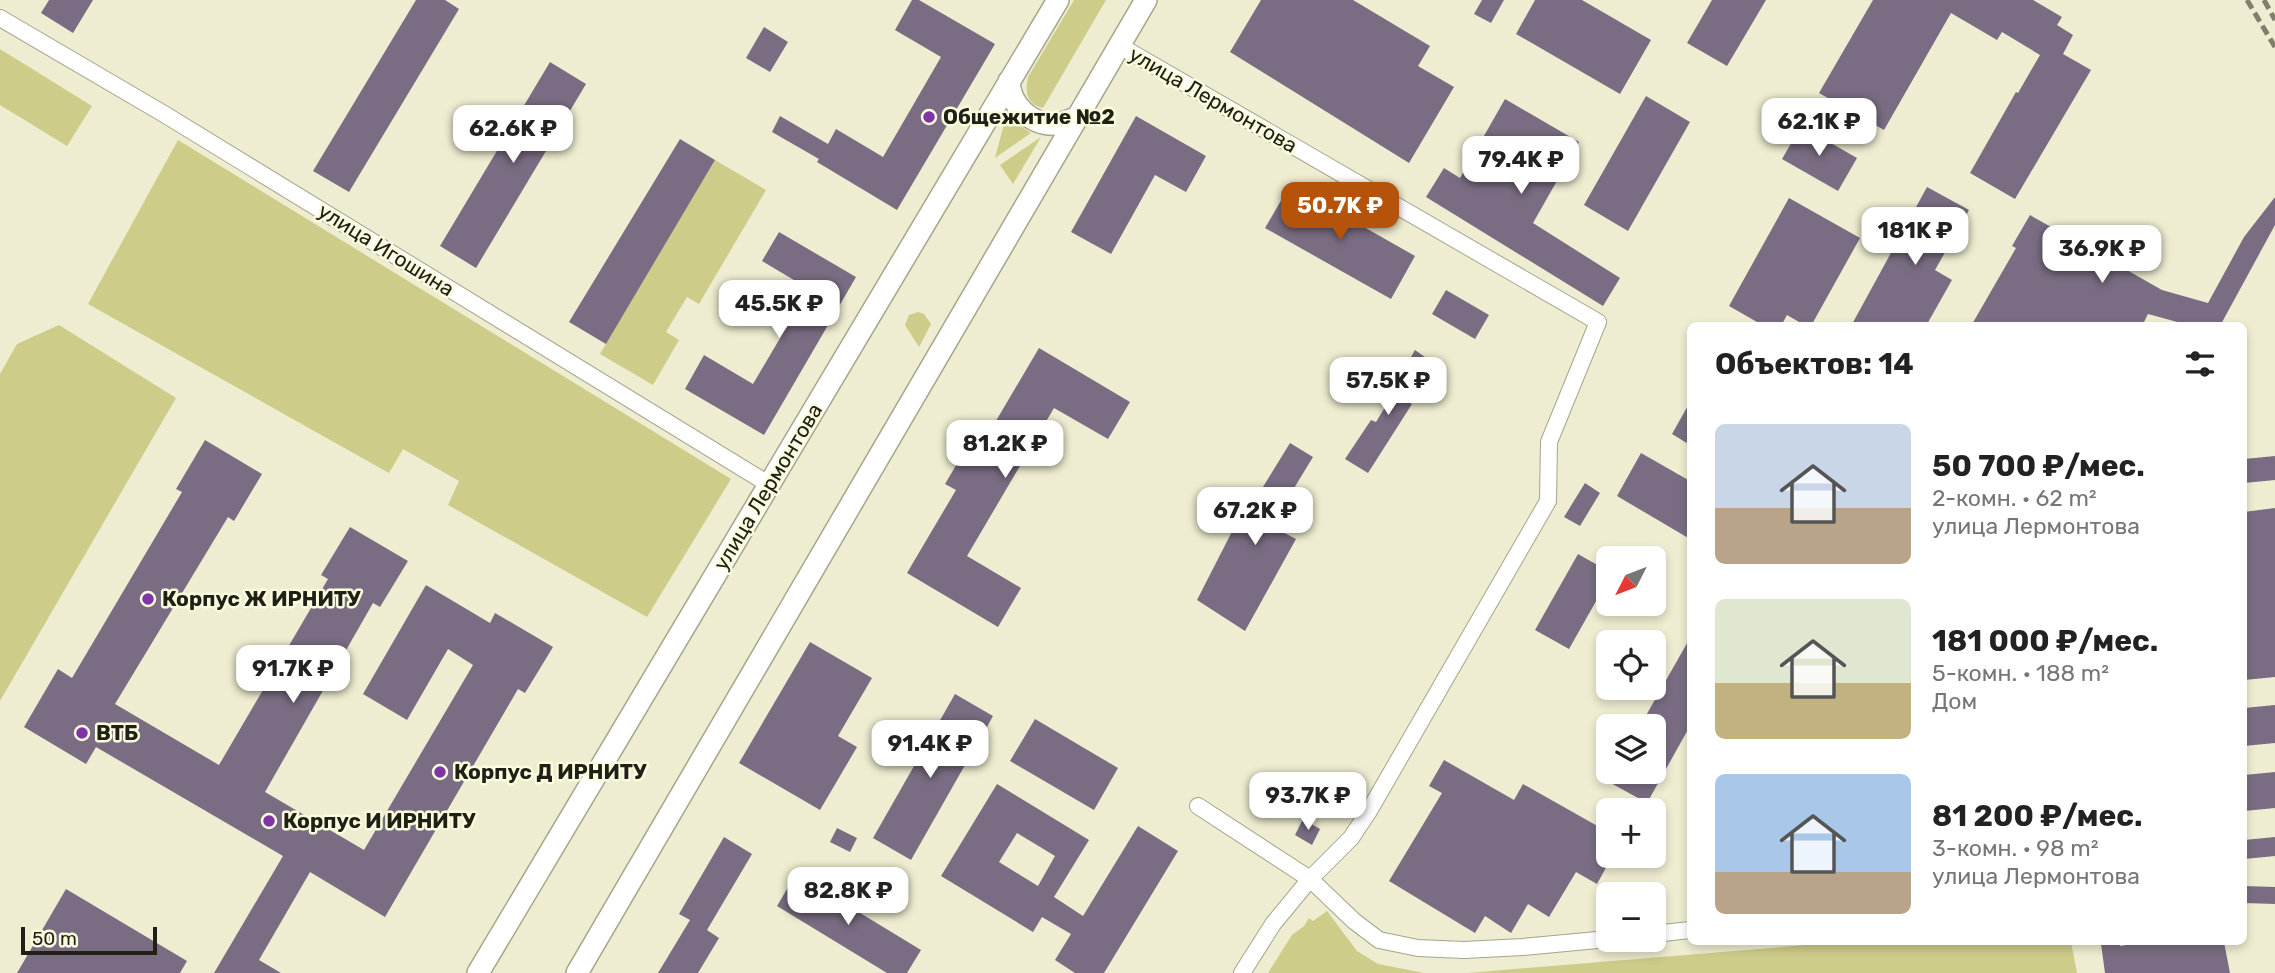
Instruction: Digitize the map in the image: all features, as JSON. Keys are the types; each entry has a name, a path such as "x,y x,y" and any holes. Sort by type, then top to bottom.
{"main road":[{"name":"улица Лермонтова","path":"478,973 1058,0"},
{"name":"улица Лермонтова","path":"577,973 1146,0"},
{"path":"1009,80 1010,92 1020,111 1034,119 1048,124 1059,124 1078,117"}],"street":[{"name":"улица Игошина","path":"0,18 198,135 769,485"},
{"name":"улица Лермонтова","path":"1120,47 1598,322 1549,442 1548,501 1369,811 1351,838 1310,878"},
{"path":"1198,806 1310,878 1354,921 1379,940 1418,948 1464,950 1596,940"},
{"path":"1242,973 1273,924 1310,878"},
{"path":"1666,933 1687,930"}],"shaded area":[{"path":"1074,0 1106,0 1043,108 1033,104 1028,97 1028,77"},
{"path":"0,49 92,106 67,146 0,105"},
{"path":"1007,113 1031,133 995,158"},
{"path":"1041,137 1013,184 1000,165"},
{"path":"178,140 731,479 647,617 448,505 459,481 403,449 389,473 88,304"},
{"path":"715,160 766,190 699,304 687,297 666,332 679,340 653,385 600,354"},
{"path":"918,312 924,314 931,324 919,347 905,325 909,315"},
{"path":"59,325 176,398 0,701 0,374 17,344"},
{"path":"1327,911 1357,951 1378,964 1424,973 1268,973 1292,935 1304,926 1309,918 1313,921"},
{"path":"1806,945 2072,945 2077,973 1467,973"}],"building":[{"path":"49,0 93,0 73,33 41,13"},
{"path":"416,0 445,0 459,9 349,192 313,171"},
{"name":"Общежитие №2","path":"912,0 919,0 995,44 897,210 772,132 780,116 828,144 836,129 883,157 941,57 895,30"},
{"path":"1261,0 1353,0 1430,46 1418,66 1454,87 1409,163 1230,52"},
{"path":"1482,0 1504,0 1491,23 1474,14"},
{"path":"1535,0 1582,0 1651,40 1620,94 1516,34"},
{"path":"1712,0 1766,0 1727,66 1687,43"},
{"path":"1873,0 2033,0 2062,17 2057,25 2073,35 2063,54 2091,70 2015,199 1970,173 2040,55 2002,32 1997,40 1951,13 1884,130 1819,93"},
{"path":"764,27 788,42 770,72 746,58"},
{"path":"550,62 586,84 476,268 440,246"},
{"path":"1646,96 1690,122 1628,231 1584,205"},
{"path":"1505,99 1579,142 1533,223 1620,278 1603,306 1426,197 1444,168 1460,178"},
{"path":"1136,116 1206,156 1186,192 1155,175 1111,254 1071,232"},
{"path":"1801,126 1857,158 1838,191 1782,159"},
{"path":"680,139 715,160 606,344 569,322"},
{"path":"1290,185 1415,256 1391,299 1265,228"},
{"path":"1927,187 1969,210 1935,270 1952,280 1928,322 1853,322"},
{"path":"2275,197 2275,225 2222,322 2177,322 2148,314 2144,322 1973,322 2016,248 2012,246 2030,215 2162,290 2208,303 2244,237"},
{"path":"1789,198 1860,238 1813,322 1799,322 1787,315 1783,322 1757,322 1729,306"},
{"path":"779,232 856,277 764,435 685,389 704,355 753,384 809,289 762,261"},
{"path":"1446,290 1489,315 1475,339 1432,314"},
{"path":"1039,348 1130,402 1108,439 1054,408 967,556 1021,588 998,627 907,573 956,490 945,484 980,425 990,431"},
{"path":"1415,350 1432,362 1403,400 1412,404 1368,473 1345,459 1371,420 1376,422 1399,384 1396,383"},
{"path":"1687,407 1687,443 1672,434"},
{"path":"205,440 262,474 234,521 228,517 115,704 219,765 328,579 321,575 350,527 408,561 380,607 373,603 265,792 364,850 473,665 448,649 407,720 363,694 426,585 490,623 495,613 553,647 525,693 518,689 385,917 310,872 259,960 281,973 214,973 283,856 96,747 86,764 24,727 58,669 72,678 182,492 176,489"},
{"path":"1290,443 1313,457 1271,526 1296,539 1245,631 1197,600 1243,510 1247,513"},
{"path":"1641,453 1687,479 1687,537 1617,496"},
{"path":"2275,456 2275,480 2247,483 2247,459"},
{"path":"1585,483 1600,493 1580,526 1564,517"},
{"path":"2275,508 2275,677 2247,680 2247,512"},
{"path":"1578,554 1596,564 1596,601 1569,649 1535,630"},
{"path":"810,642 872,678 838,736 857,747 820,810 739,763"},
{"path":"1687,643 1687,731 1666,769 1666,714 1647,714 1655,700 1666,700 1666,680"},
{"path":"955,694 993,716 978,743 957,730 944,752 965,765 911,860 873,838"},
{"path":"2275,705 2275,743 2247,746 2247,708"},
{"path":"1035,719 1118,768 1094,810 1010,761"},
{"path":"1444,760 1514,800 1523,784 1596,825 1596,868 1606,868 1596,883 1576,872 1549,917 1528,904 1511,933 1485,916 1475,933 1389,881 1442,793 1429,786"},
{"path":"2275,772 2275,808 2247,811 2247,775"},
{"path":"997,784 1089,840 1054,897 1083,916 1138,826 1178,851 1104,973 1075,973 1055,960 1071,934 1042,917 1033,932 941,876","holes":["1017,833 1055,856 1038,886 999,862"]},
{"path":"1613,784 1658,784 1650,798 1638,798"},
{"path":"1303,819 1320,829 1312,845 1295,835"},
{"path":"837,828 857,838 850,852 830,842"},
{"path":"724,837 752,854 707,930 719,938 698,973 658,973 690,920 679,914"},
{"path":"2275,837 2275,856 2247,859 2247,840"},
{"path":"796,874 921,950 907,973 887,973 777,906"},
{"path":"2247,886 2275,887 2275,904 2247,903"},
{"path":"66,889 187,961 180,973 17,973"},
{"path":"2101,945 2225,945 2230,973 2105,973"}],"railway":[{"path":"2247,0 2275,47"},
{"path":"2264,0 2275,20"}],"place":[{"name":"Общежитие №2","path":"929,117"},
{"name":"Корпус Ж ИРНИТУ","path":"148,599"},
{"name":"ВТБ","path":"82,733"},
{"name":"Корпус Д ИРНИТУ","path":"440,772"},
{"name":"Корпус И ИРНИТУ","path":"269,821"}]}
